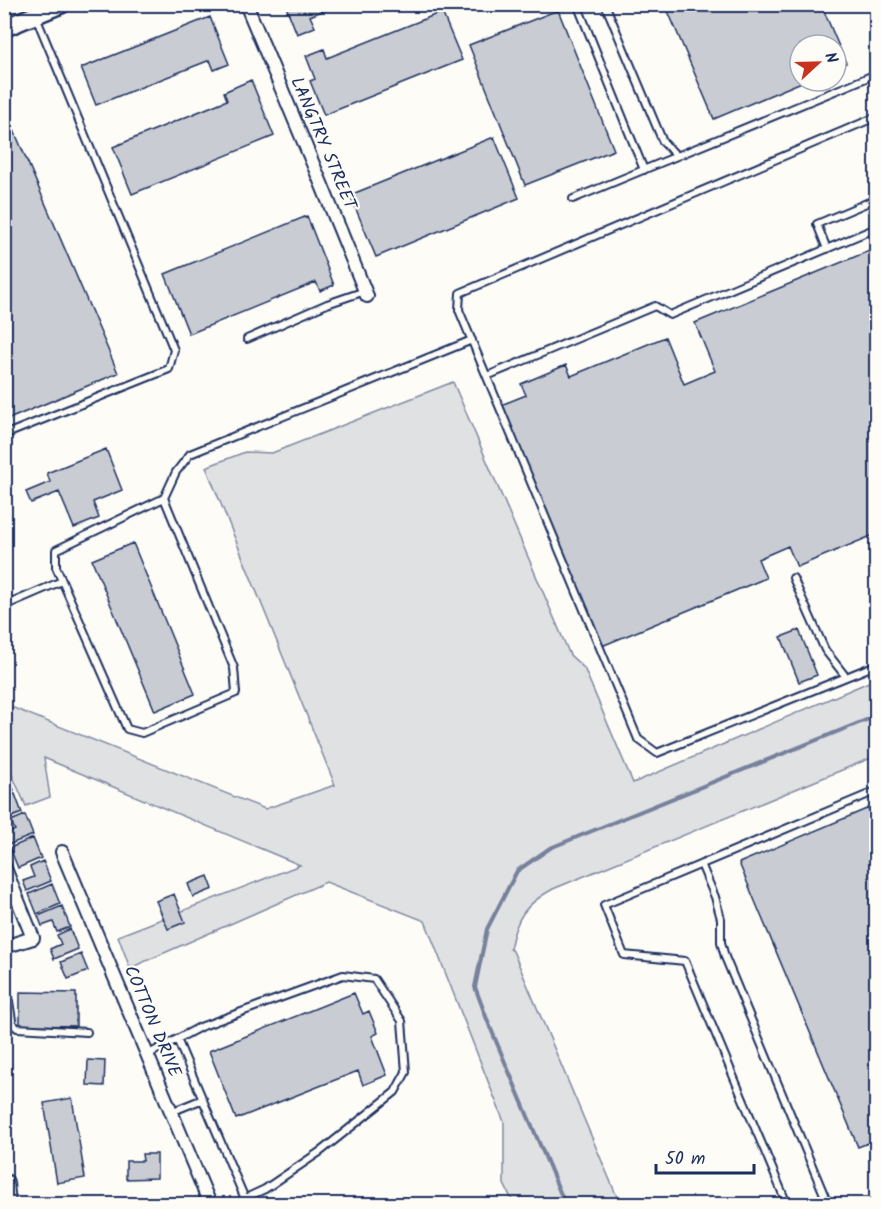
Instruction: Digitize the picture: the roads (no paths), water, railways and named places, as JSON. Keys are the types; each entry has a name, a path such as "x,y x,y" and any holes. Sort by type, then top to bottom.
{"main road":[{"path":"4,1183 6,1204"}],"street":[{"path":"4,28 62,4"},
{"name":"LANGTRY STREET","path":"246,4 366,293"},
{"name":"COTTON DRIVE","path":"62,852 210,1204"},
{"path":"4,866 33,939 4,946"}],"lane":[{"path":"577,4 644,170"},
{"path":"605,4 663,142 677,156"},
{"path":"4,435 169,369 174,350 36,15"},
{"path":"573,199 876,74"},
{"path":"876,117 460,293 459,310 638,739 657,753 876,665"},
{"path":"827,249 818,224 876,199"},
{"path":"486,376 655,306 670,315 876,228"},
{"path":"247,339 327,304 366,293"},
{"path":"164,498 234,668 236,693 142,734 127,729 56,567 57,550 164,498 176,472 190,454 472,340"},
{"path":"793,578 825,650 846,677"},
{"path":"4,606 62,581"},
{"path":"787,1204 685,961 624,955 604,904 876,791"},
{"path":"701,864 715,897 721,919 721,942 725,957 828,1204"},
{"path":"147,1055 200,1028 343,975 374,979 402,1021 406,1072 394,1092 321,1151 265,1189 233,1204"},
{"path":"4,993 8,995 12,1020 8,1023 16,1028 87,1032"},
{"path":"177,1039 245,1199"},
{"path":"171,1112 203,1099"}],"waterway":[{"path":"565,1204 475,987 487,929 517,871 550,848 876,716"}]}
